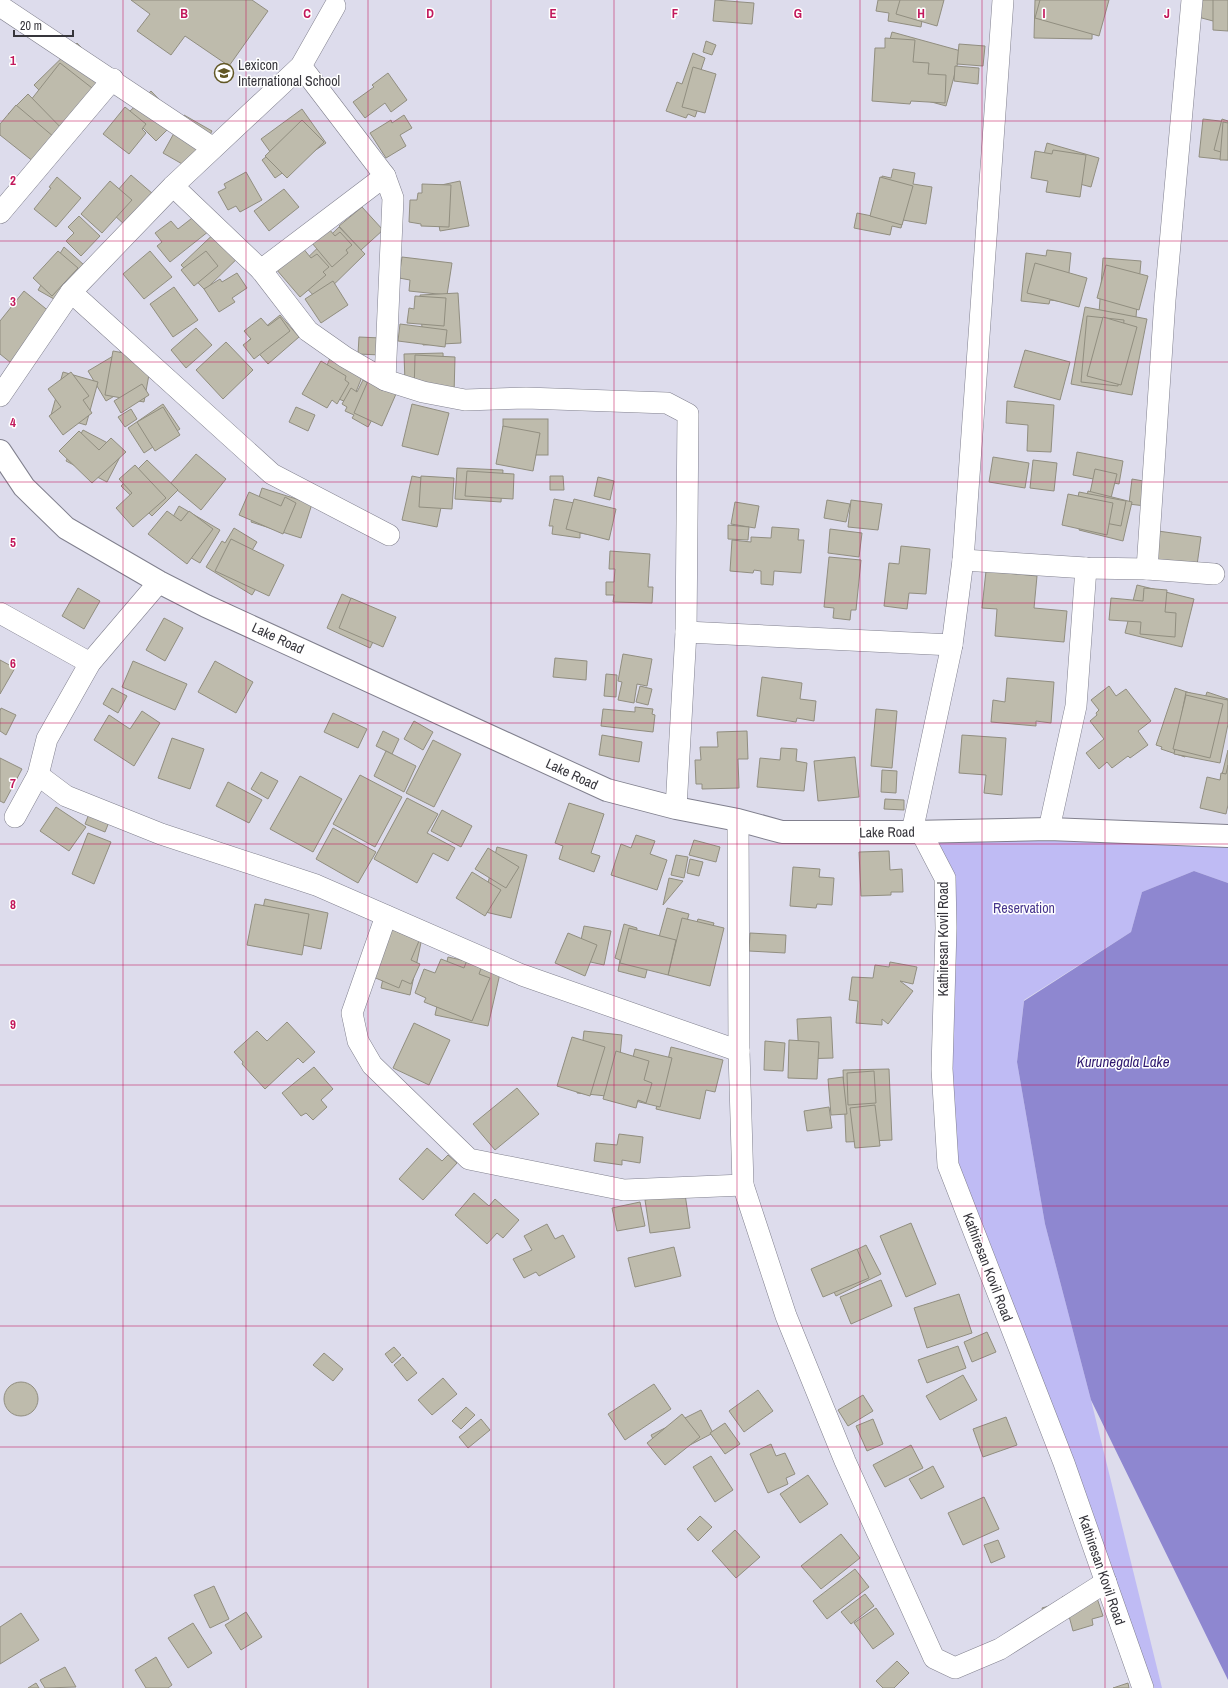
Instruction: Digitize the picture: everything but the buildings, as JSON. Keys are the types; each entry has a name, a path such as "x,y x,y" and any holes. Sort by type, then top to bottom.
{"main road":[{"name":"Lake Road","path":"0,451 24,487 66,528 159,582 607,790 676,808 738,820 782,832 916,832 1050,828 1228,836"}],"street":[{"path":"916,832 952,645 963,560 1003,0"},
{"path":"1147,568 1165,300 1192,0"},
{"path":"0,396 72,292 173,186 301,66 335,6"},
{"path":"1,8 113,79 213,148"},
{"path":"301,66 385,176 393,198 385,380"},
{"path":"0,212 113,79"},
{"path":"261,270 385,176"},
{"path":"173,186 261,270 308,331 345,357 385,380 423,392 465,400 526,398 667,403 688,414 686,632 676,808"},
{"path":"72,292 272,474 389,535"},
{"path":"963,560 1086,568 1147,568 1214,574"},
{"path":"1050,828 1076,706 1086,568"},
{"path":"15,817 38,775 46,739 90,663 159,582"},
{"path":"0,613 90,663"},
{"path":"686,632 952,645"},
{"path":"38,775 66,796 161,834 316,885 522,975 739,1051"},
{"path":"738,820 739,1051 742,1185 791,1330 845,1461 934,1658 955,1668 993,1652 1106,1582"},
{"name":"Kathiresan Kovil Road","path":"916,832 945,878 946,928 942,1069 948,1165 1064,1463 1143,1688"},
{"path":"386,916 352,1013 358,1041 372,1065 468,1159 624,1190 742,1185"}],"green space":[{"name":"Reservation","path":"921,832 1228,836 1228,883 1194,871 1142,892 1131,932 1024,1000 1017,1062 1045,1224 1091,1400 1162,1688 1143,1688 948,1165 945,878"}],"water":[{"name":"Kurunegala Lake","path":"1194,871 1228,883 1228,1680 1091,1400 1045,1224 1017,1062 1024,1001 1131,932 1142,892"}],"place":[{"name":"Lexicon International School","path":"224,73"}]}
